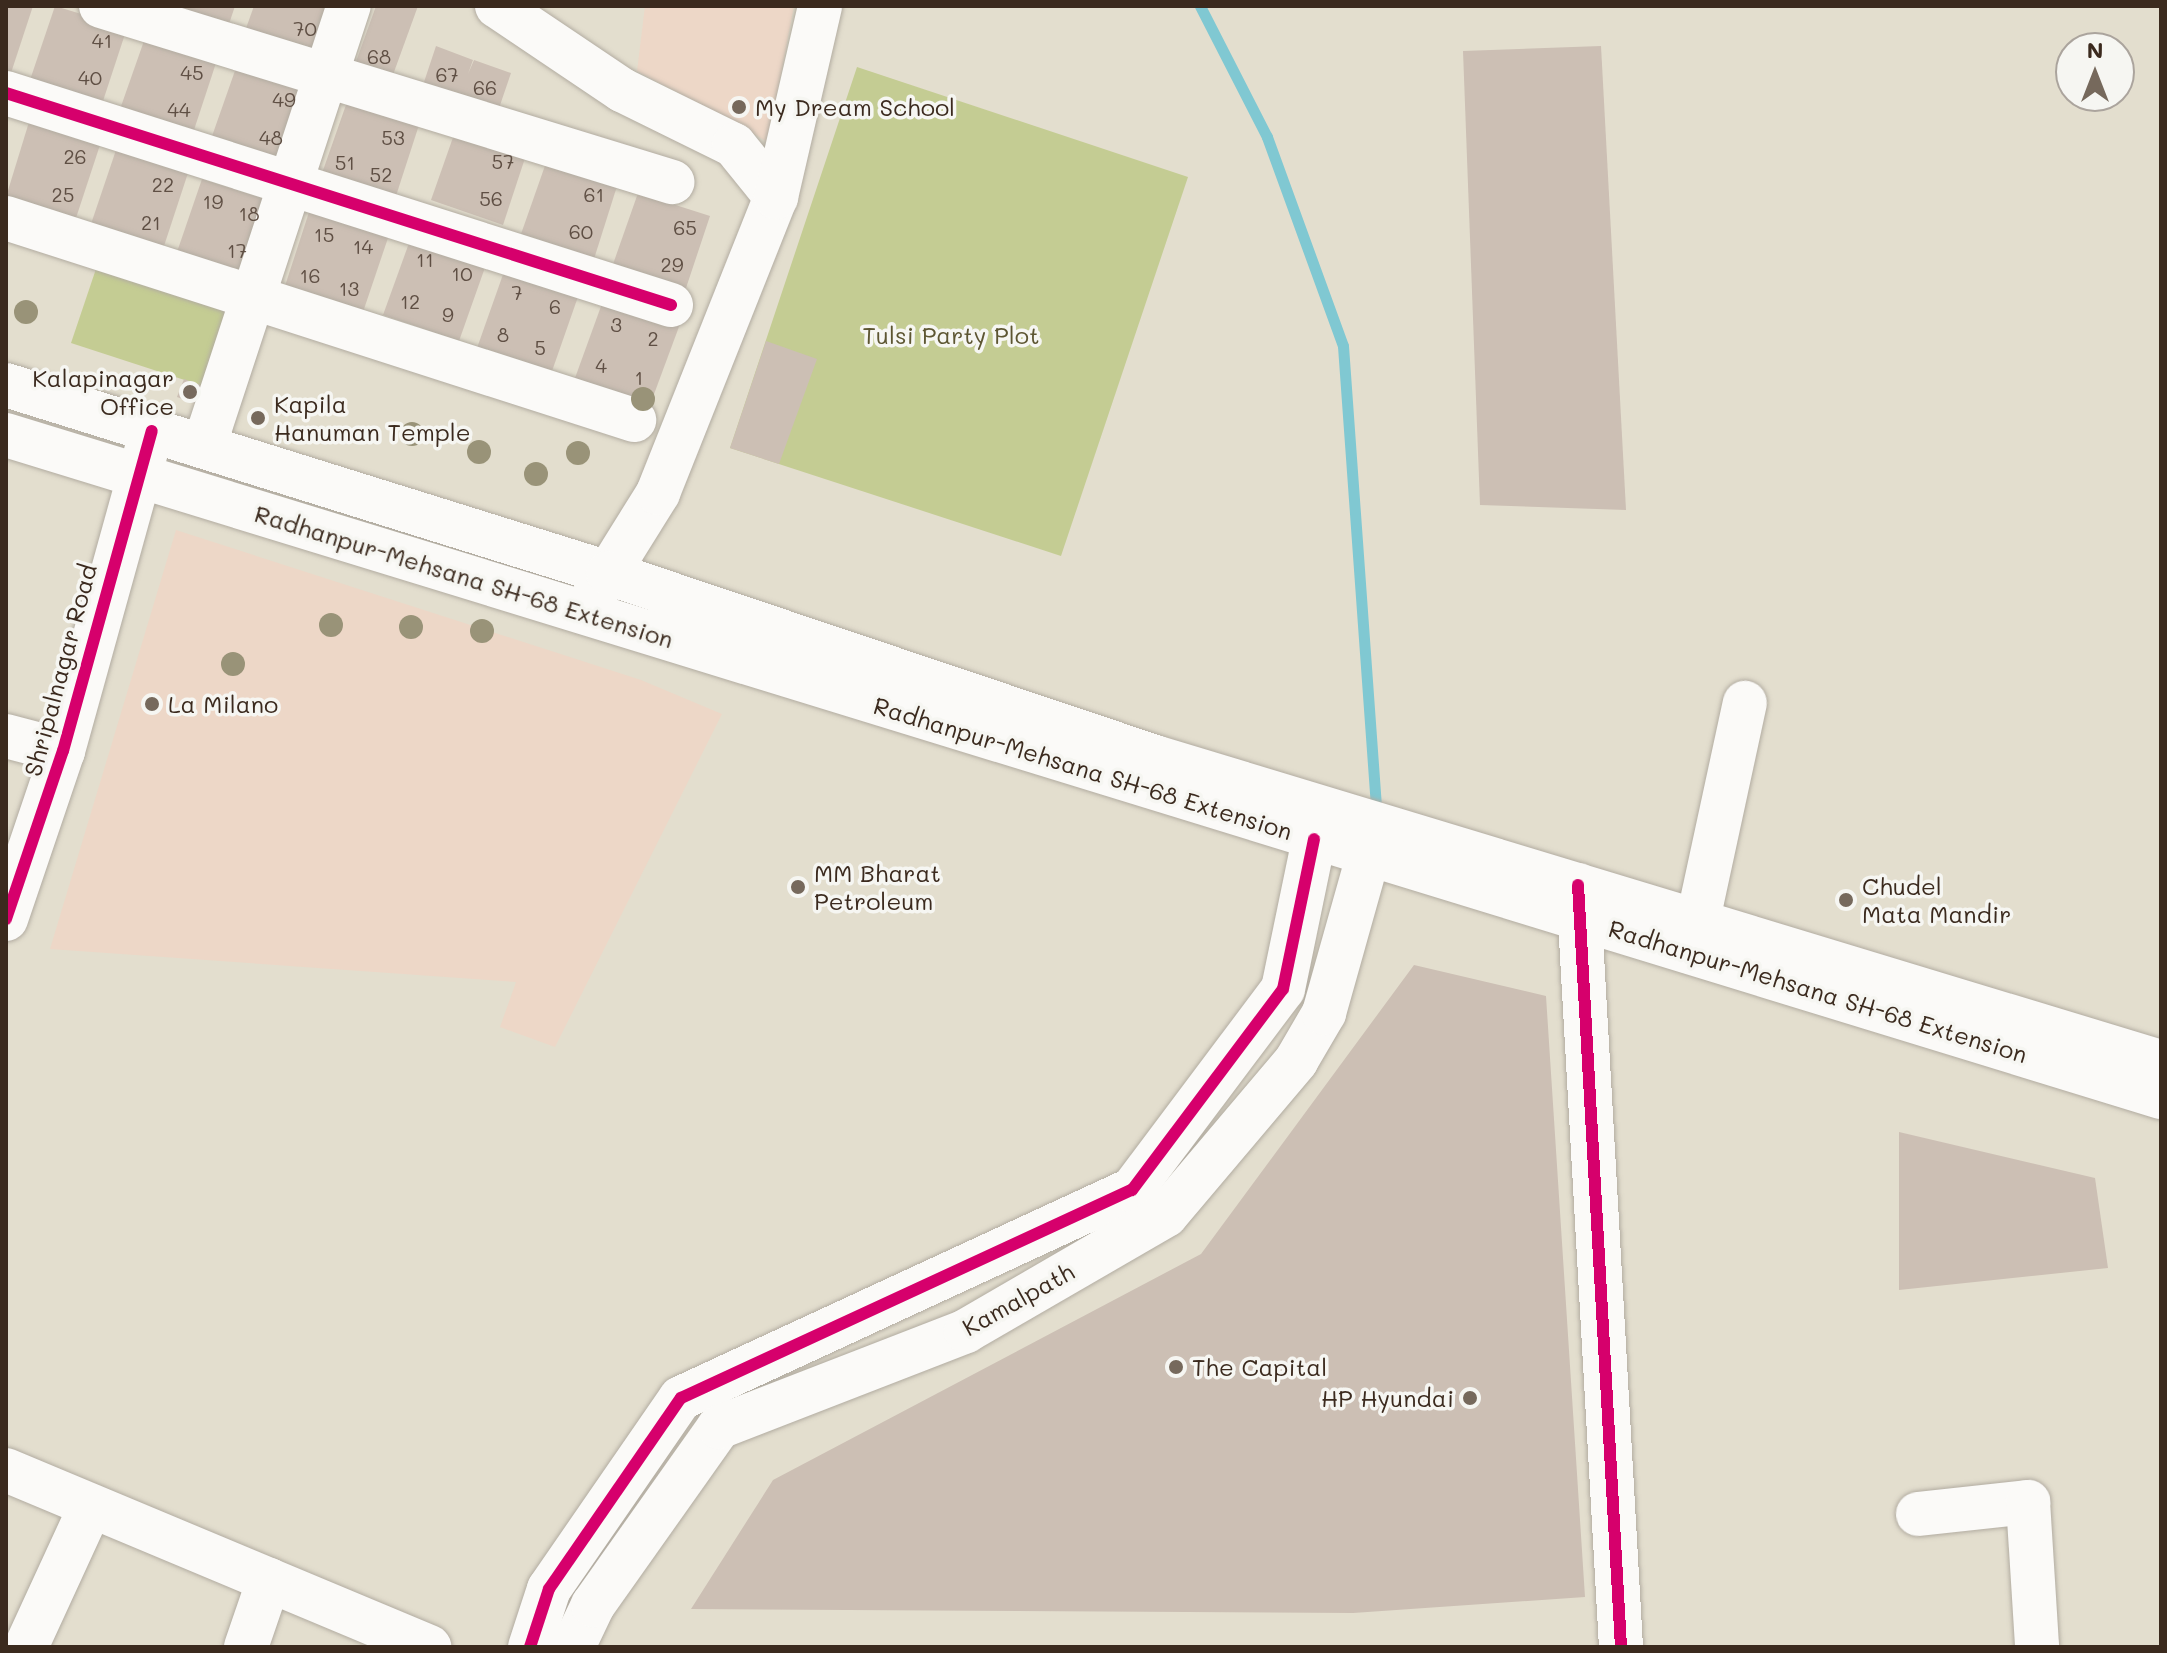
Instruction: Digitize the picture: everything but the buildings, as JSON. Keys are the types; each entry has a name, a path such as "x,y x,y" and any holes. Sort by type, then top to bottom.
{"main road":[{"path":"101,6 672,182"},
{"path":"204,446 349,6"},
{"path":"497,6 622,90 734,145 776,197"},
{"path":"584,612 658,493 776,197 820,6"},
{"path":"6,93 671,305"},
{"path":"6,218 634,420"},
{"path":"6,385 608,573 1262,806 1505,881"},
{"name":"Shripalnagar Road","path":"6,919 14,872 63,751 135,475 152,431"},
{"name":"Radhanpur-Mehsana SH-68 Extension","path":"6,435 584,612 1262,806 1314,839 1368,856 1505,881 1694,937 2161,1097"},
{"path":"1745,703 1694,937 2161,1062"},
{"path":"6,736 63,751"},
{"path":"530,1647 549,1589 681,1398 1132,1190 1283,989 1314,839"},
{"name":"Kamalpath","path":"573,1647 593,1605 719,1427 966,1331 1166,1215 1296,1061 1324,1013 1368,856"},
{"path":"1580,902 1621,1647"},
{"path":"6,1470 429,1647"},
{"path":"1918,1514 2028,1502 2037,1647"},
{"path":"26,1647 91,1506"},
{"path":"246,1647 269,1580"}],"shaded area":[{"name":"My Dream School","path":"645,6 794,6 768,142 637,71"},
{"path":"176,530 641,680 722,714 555,1047 500,1027 516,982 50,949"}],"green space":[{"name":"Tulsi Party Plot","path":"857,67 1188,177 1061,556 730,448"},
{"path":"99,260 231,304 203,386 71,343"}],"waterway":[{"path":"1200,6 1267,137 1343,346 1376,808"}],"cycle path":[{"path":"6,93 671,305"},
{"path":"6,919 63,751 152,431"},
{"path":"530,1647 549,1589 681,1398 1132,1190 1283,989 1314,839"},
{"path":"1578,885 1621,1647"}],"place":[{"name":"My Dream School","path":"739,107"},
{"name":"Kalapinagar Office","path":"190,392"},
{"name":"Kapila Hanuman Temple","path":"258,418"},
{"name":"La Milano","path":"152,704"},
{"name":"MM Bharat Petroleum","path":"798,887"},
{"name":"Chudel Mata Mandir","path":"1846,900"},
{"name":"The Capital","path":"1176,1367"},
{"name":"HP Hyundai","path":"1470,1398"}]}
